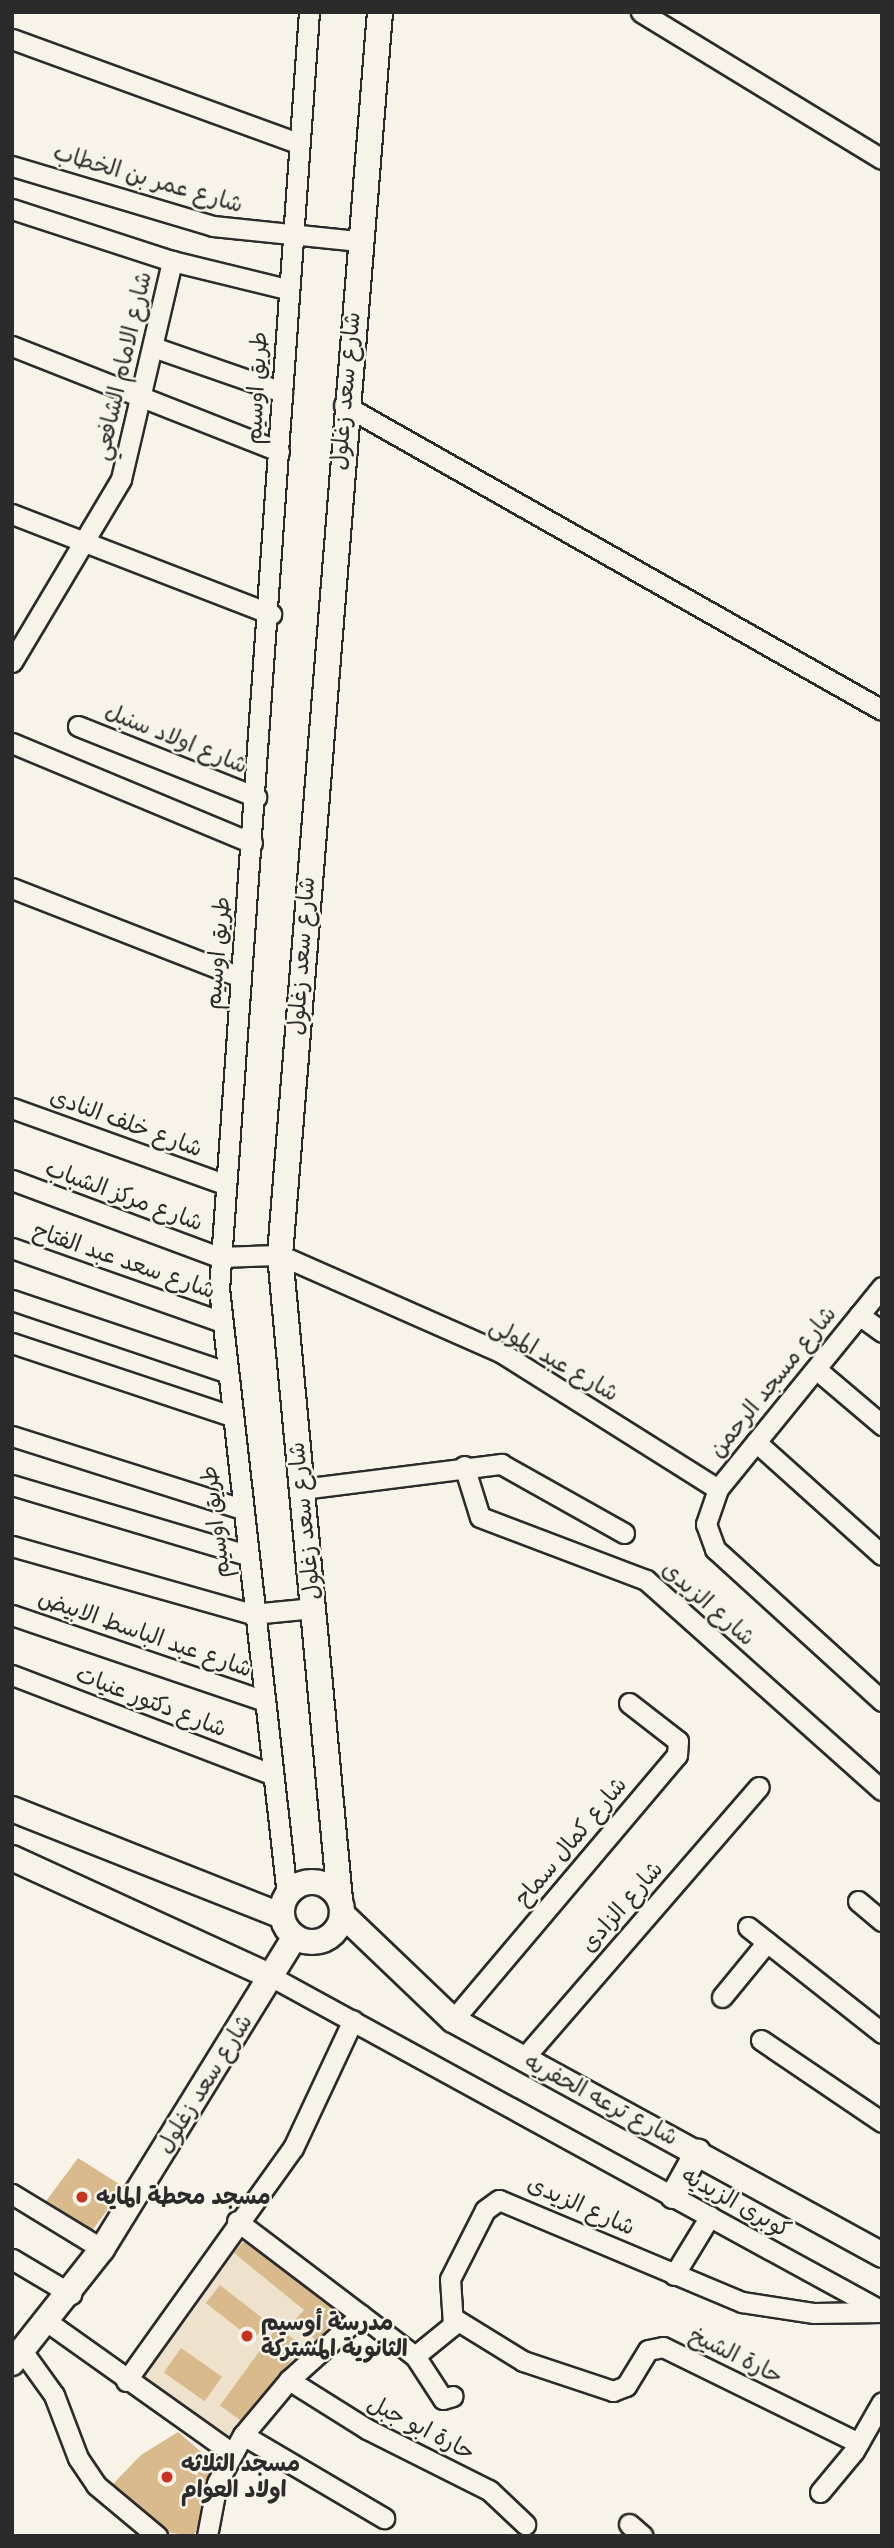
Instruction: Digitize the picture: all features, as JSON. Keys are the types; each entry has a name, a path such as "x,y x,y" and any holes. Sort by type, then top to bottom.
{"street":[{"name":"طريق اوسيم","path":"284,1905 223,1371 219,1321 219,1257 271,614 286,289 309,12"},
{"name":"شارع سعد زغلول","path":"341,1907 280,1255 344,405 349,240 380,12"},
{"path":"641,12 882,159"},
{"path":"12,39 298,143"},
{"name":"شارع عمر بن الخطاب","path":"12,166 213,226 349,240"},
{"path":"12,208 172,261 286,289"},
{"name":"شارع الامام الشافعي","path":"12,662 85,545 121,479 172,261"},
{"path":"12,346 279,451"},
{"path":"153,347 282,392"},
{"path":"344,405 882,710"},
{"path":"12,514 85,545 271,614"},
{"name":"شارع اولاد سنبل","path":"78,726 256,797"},
{"path":"12,743 252,843"},
{"path":"12,888 240,977"},
{"name":"شارع خلف النادى","path":"12,1108 223,1184"},
{"name":"شارع مركز الشباب","path":"12,1180 219,1257"},
{"name":"شارع سعد عبد الفتاح","path":"12,1248 219,1321"},
{"path":"219,1257 280,1255"},
{"name":"شارع عبد المولى","path":"280,1255 502,1353 718,1489"},
{"name":"شارع مسجد الرحمن","path":"882,1287 718,1489 706,1524 715,1549 882,1701"},
{"path":"12,1300 223,1371"},
{"path":"859,1315 882,1332"},
{"path":"12,1343 228,1415"},
{"path":"816,1369 882,1425"},
{"path":"12,1436 239,1508"},
{"path":"757,1442 882,1555"},
{"path":"302,1489 464,1466 514,1468 624,1533"},
{"name":"شارع الزيدى","path":"464,1466 480,1517 646,1580 882,1790"},
{"path":"12,1485 244,1554"},
{"path":"12,1546 252,1614 314,1608"},
{"name":"شارع عبد الباسط الابيض","path":"12,1615 262,1700"},
{"name":"شارع دكتور عنيات","path":"12,1675 271,1774"},
{"name":"شارع كمال سماح","path":"453,2020 677,1755 678,1741 629,1703"},
{"name":"شارع الزادى","path":"523,2059 759,1787"},
{"path":"12,1809 284,1905"},
{"path":"12,1858 272,1977"},
{"path":"312,1882 328,1887 341,1907 336,1931 321,1941 295,1937 284,1905 312,1882"},
{"path":"858,1901 882,1921"},
{"name":"شارع ترعه الحفريه","path":"341,1907 453,2020 698,2151 882,2255"},
{"path":"748,1927 882,2033"},
{"name":"شارع سعد زغلول","path":"18,2358 49,2323 102,2249 295,1937"},
{"path":"722,1997 767,1942"},
{"name":"كوبرى الزيديه","path":"272,1977 882,2311"},
{"path":"127,2381 237,2221 293,2148 353,2020"},
{"path":"761,2040 882,2122"},
{"path":"673,2196 698,2151"},
{"path":"12,2194 102,2249"},
{"name":"شارع الزيدى","path":"455,2319 450,2279 485,2210 499,2200 674,2275 777,2309 882,2311"},
{"path":"674,2275 710,2216"},
{"path":"237,2221 415,2356 443,2399 453,2396"},
{"path":"12,2259 71,2294"},
{"path":"207,2536 217,2483 243,2435 289,2380 361,2315"},
{"path":"415,2356 455,2319"},
{"name":"حارة الشيخ","path":"455,2319 523,2361 613,2391 626,2386 648,2350 663,2347 859,2443"},
{"path":"49,2323 232,2454"},
{"path":"18,2358 54,2395 78,2458 96,2485 157,2536"},
{"name":"حارة ابو جبل","path":"289,2380 367,2429 488,2490 525,2524"},
{"path":"820,2491 859,2443 881,2408"},
{"path":"243,2435 384,2518"}],"shaded area":[{"name":"مدرسة أوسيم الثانوية المشتركة","path":"239,2227 353,2314 232,2443 133,2380"}],"building":[{"name":"مسجد محطة المايه","path":"78,2158 124,2187 89,2235 41,2208"},
{"path":"249,2235 341,2312 317,2341 294,2321 304,2310 234,2253"},
{"path":"220,2285 267,2322 253,2340 206,2303"},
{"path":"277,2327 302,2345 245,2424 220,2405"},
{"path":"181,2348 222,2377 205,2401 164,2373"},
{"name":"مسجد الثلاثه اولاد العوام","path":"178,2432 219,2467 194,2536 158,2531 111,2486 141,2455"}],"place":[{"name":"مسجد محطة المايه","path":"82,2197"},
{"name":"مدرسة أوسيم الثانوية المشتركة","path":"247,2336"},
{"name":"مسجد الثلاثه اولاد العوام","path":"167,2477"}]}
